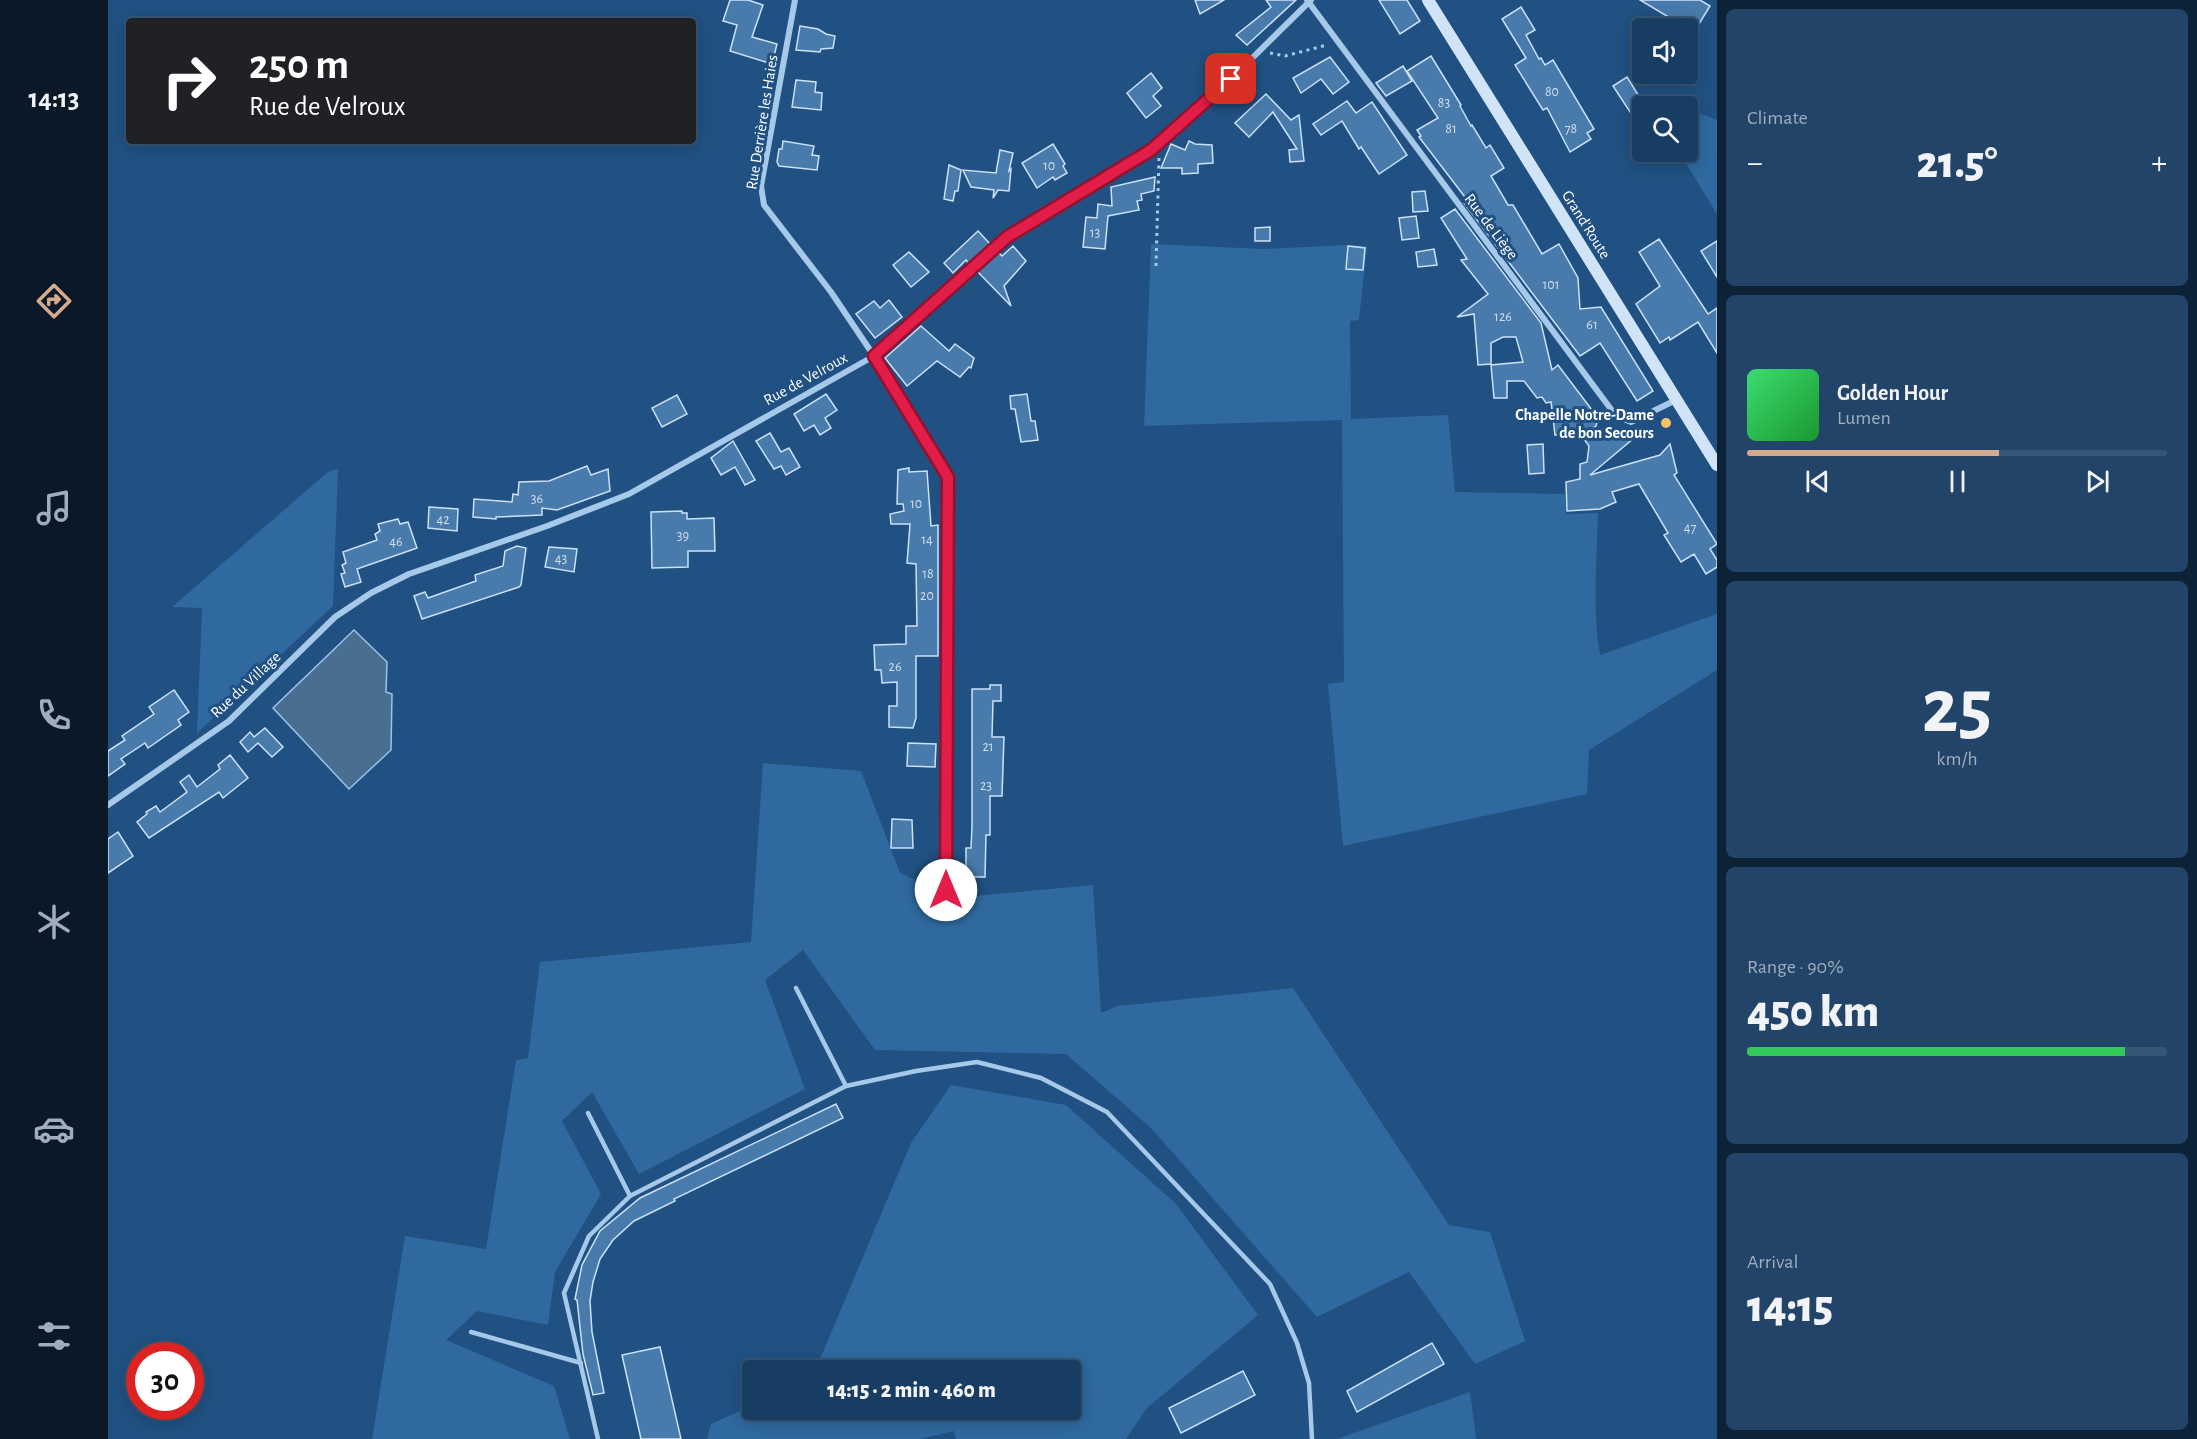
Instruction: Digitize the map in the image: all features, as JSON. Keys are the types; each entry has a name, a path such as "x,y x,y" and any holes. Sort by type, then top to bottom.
{"main road":[{"name":"Grand'Route","path":"1428,0 1717,465"}],"street":[{"name":"Rue Derrière les Haies","path":"795,0 761,186 764,206 831,292 874,356 948,477 946,890"},
{"name":"Rue de Velroux","path":"335,617 370,593 409,574 547,526 628,494 874,356 1007,237 1159,143 1218,92 1309,0"},
{"name":"Rue de Liège","path":"1309,0 1616,416 1631,422 1676,400"},
{"name":"Rue du Village","path":"108,805 229,721 335,617"}],"lane":[{"path":"796,988 846,1086"},
{"path":"598,1439 564,1293 589,1236 630,1196 846,1086 916,1071 976,1062 1041,1078 1107,1112 1270,1284 1297,1343 1309,1383 1312,1439"},
{"path":"588,1113 630,1196"},
{"path":"471,1332 581,1363"}],"path":[{"path":"1258,51 1285,56 1338,42"},
{"path":"1156,266 1159,143"}],"shaded area":[{"path":"1698,113 1717,120 1717,214 1685,162 1698,162"},
{"path":"1151,244 1264,249 1367,246 1359,320 1350,321 1351,419 1448,415 1455,492 1565,494 1566,514 1598,513 1596,602 1600,655 1717,614 1717,670 1589,750 1587,794 1343,846 1328,684 1344,682 1342,420 1144,426"},
{"path":"338,469 333,606 197,733 202,608 172,607 328,472"},
{"path":"354,630 387,662 386,692 392,694 391,750 349,789 273,708"},
{"path":"763,763 861,771 900,873 953,898 1093,885 1101,1013 1118,1006 1293,988 1449,1225 1490,1232 1525,1341 1475,1364 1409,1272 1317,1317 1151,1128 1066,1054 875,1050 803,950 765,980 805,1089 639,1174 592,1092 562,1121 601,1194 555,1272 548,1325 477,1311 446,1340 554,1386 570,1439 372,1439 405,1236 486,1249 516,1060 528,1058 540,962 751,942"},
{"path":"951,1085 1066,1105 1176,1204 1258,1315 1146,1409 1126,1439 956,1439 954,1431 920,1439 707,1439 711,1424 742,1410 742,1420 1081,1420 1081,1360 820,1360 911,1143"},
{"path":"1470,1392 1476,1439 1337,1439"}],"building":[{"path":"730,0 748,0 763,5 752,37 777,44 772,64 730,51 737,25 723,21"},
{"path":"1195,0 1224,0 1200,14"},
{"path":"1266,0 1296,0 1247,45 1236,35 1271,7"},
{"path":"1379,0 1407,0 1420,21 1400,34"},
{"path":"1640,0 1700,0 1710,6 1698,26 1698,18 1670,18"},
{"path":"1521,7 1535,30 1526,35 1539,59 1541,58 1545,65 1553,60 1594,129 1587,133 1591,139 1570,152 1547,108 1543,110 1515,65 1526,58 1502,19"},
{"path":"800,26 818,29 835,36 833,48 821,49 820,52 796,50"},
{"path":"1431,56 1471,126 1486,148 1490,145 1504,168 1491,176 1508,205 1513,205 1542,254 1559,244 1578,278 1580,309 1601,307 1653,391 1637,401 1600,343 1580,356 1464,203 1468,201 1419,137 1421,136 1417,130 1438,118 1407,71"},
{"path":"1330,57 1349,82 1333,94 1321,79 1301,93 1293,78"},
{"path":"1403,66 1412,81 1386,96 1376,83"},
{"path":"1151,73 1162,88 1153,96 1161,106 1146,118 1127,93"},
{"path":"1627,77 1639,96 1632,96 1632,115 1613,86"},
{"path":"796,80 816,82 815,92 822,93 821,110 792,107"},
{"path":"1266,94 1291,120 1299,115 1304,161 1290,162 1289,150 1297,149 1273,112 1249,137 1235,123"},
{"path":"1347,101 1356,113 1372,102 1407,155 1379,174 1361,147 1359,149 1342,121 1321,135 1313,124"},
{"path":"783,141 814,146 812,155 819,156 817,170 779,166 777,162 779,149 782,149"},
{"path":"1189,141 1195,144 1212,145 1213,163 1198,164 1198,173 1182,174 1182,168 1161,168 1171,144 1185,150"},
{"path":"1053,144 1065,164 1063,166 1067,173 1055,180 1053,177 1037,188 1022,163"},
{"path":"1000,150 1013,153 1009,171 1011,169 1009,191 998,190 993,198 994,190 971,187 963,170 996,173"},
{"path":"949,165 961,170 958,191 955,191 953,201 944,199"},
{"path":"1155,177 1154,191 1141,194 1142,200 1137,201 1139,210 1108,216 1105,249 1083,247 1086,217 1097,218 1098,204 1112,206 1111,187"},
{"path":"1425,191 1428,211 1413,212 1412,192"},
{"path":"1455,209 1541,323 1552,370 1558,365 1598,418 1596,426 1592,429 1605,429 1634,438 1590,475 1660,455 1670,444 1677,473 1674,475 1717,544 1710,549 1717,560 1717,567 1706,574 1694,554 1681,562 1664,535 1668,533 1639,484 1612,492 1616,502 1600,509 1567,511 1566,482 1580,479 1580,464 1587,462 1589,446 1581,435 1555,435 1551,402 1546,403 1542,397 1537,398 1524,381 1507,381 1507,398 1494,398 1491,365 1523,362 1516,337 1503,337 1491,343 1491,364 1478,365 1474,314 1457,317 1488,294 1461,260 1467,259 1441,218"},
{"path":"1416,216 1419,238 1402,240 1399,218"},
{"path":"1270,227 1270,241 1255,241 1255,228"},
{"path":"978,231 991,245 969,264 966,260 953,273 944,263"},
{"path":"1659,239 1708,314 1717,308 1717,353 1698,322 1670,340 1669,337 1660,343 1636,304 1660,286 1639,252"},
{"path":"1717,241 1717,277 1701,251"},
{"path":"1013,246 1026,261 1004,286 1011,306 977,271 998,252 1002,256"},
{"path":"1348,246 1365,248 1363,270 1346,269"},
{"path":"1434,249 1437,265 1418,267 1416,252"},
{"path":"909,252 929,272 911,287 893,265"},
{"path":"889,300 902,317 875,338 856,314 874,301 880,308"},
{"path":"921,326 949,351 955,344 974,358 971,368 969,367 960,377 937,361 907,386 885,358"},
{"path":"826,394 837,410 825,418 831,428 820,435 814,425 804,431 794,414"},
{"path":"1027,394 1031,421 1035,421 1038,440 1021,442 1015,409 1011,409 1010,396"},
{"path":"677,395 687,414 662,427 652,408"},
{"path":"770,433 781,452 789,448 800,467 786,475 781,466 774,469 756,441"},
{"path":"733,441 755,480 745,485 735,467 721,475 711,458"},
{"path":"1543,444 1544,473 1529,474 1527,445"},
{"path":"587,466 591,475 608,469 610,491 557,510 542,508 542,515 496,517 496,519 473,517 474,499 512,502 513,494 518,495 519,482 549,481"},
{"path":"909,468 909,472 927,471 931,526 938,525 938,656 916,656 916,718 913,728 889,727 889,706 897,706 897,682 882,683 881,670 875,670 874,645 906,644 906,626 917,626 916,564 907,563 910,524 891,524 890,514 904,511 903,504 897,504 898,470"},
{"path":"429,507 458,509 457,531 428,528"},
{"path":"682,511 682,513 687,513 687,519 714,518 715,551 688,551 688,567 652,568 651,512"},
{"path":"398,519 400,524 408,522 417,548 357,569 361,582 345,587 341,574 345,573 342,565 346,563 343,552 377,540 375,534 380,531 378,524"},
{"path":"517,546 526,548 519,587 422,619 414,596 425,592 428,598 476,581 475,575 503,566 505,551"},
{"path":"549,547 577,549 574,572 545,567"},
{"path":"990,685 1001,685 1001,701 993,701 992,737 1004,737 1002,796 990,796 990,835 986,835 985,877 966,877 966,848 971,848 972,827 972,689 990,689"},
{"path":"174,690 189,712 178,720 181,725 148,748 145,743 121,759 125,764 108,776 108,751 125,740 122,736 154,714 149,707"},
{"path":"265,728 283,747 272,757 258,743 248,752 240,742 250,732 254,737"},
{"path":"908,743 936,744 935,767 907,766"},
{"path":"230,755 248,778 223,798 219,792 149,838 137,822 147,814 146,812 156,806 160,812 187,792 180,782 189,775 197,787 220,769 218,765"},
{"path":"892,819 912,820 913,848 891,848"},
{"path":"118,832 133,856 108,873 108,839"},
{"path":"836,1104 843,1118 674,1199 675,1201 634,1221 613,1240 600,1259 590,1301 592,1332 604,1393 593,1395 583,1354 577,1300 575,1299 582,1265 600,1231 640,1198"},
{"path":"1432,1343 1444,1364 1357,1412 1347,1391"},
{"path":"660,1347 681,1439 641,1439 622,1355"},
{"path":"1243,1371 1255,1395 1181,1433 1169,1408"}],"place":[{"name":"Chapelle Notre-Dame de bon Secours","path":"1666,423"}],"route":[{"path":"946,890 948,477 874,356 1007,237 1151,150 1231,79"}]}
